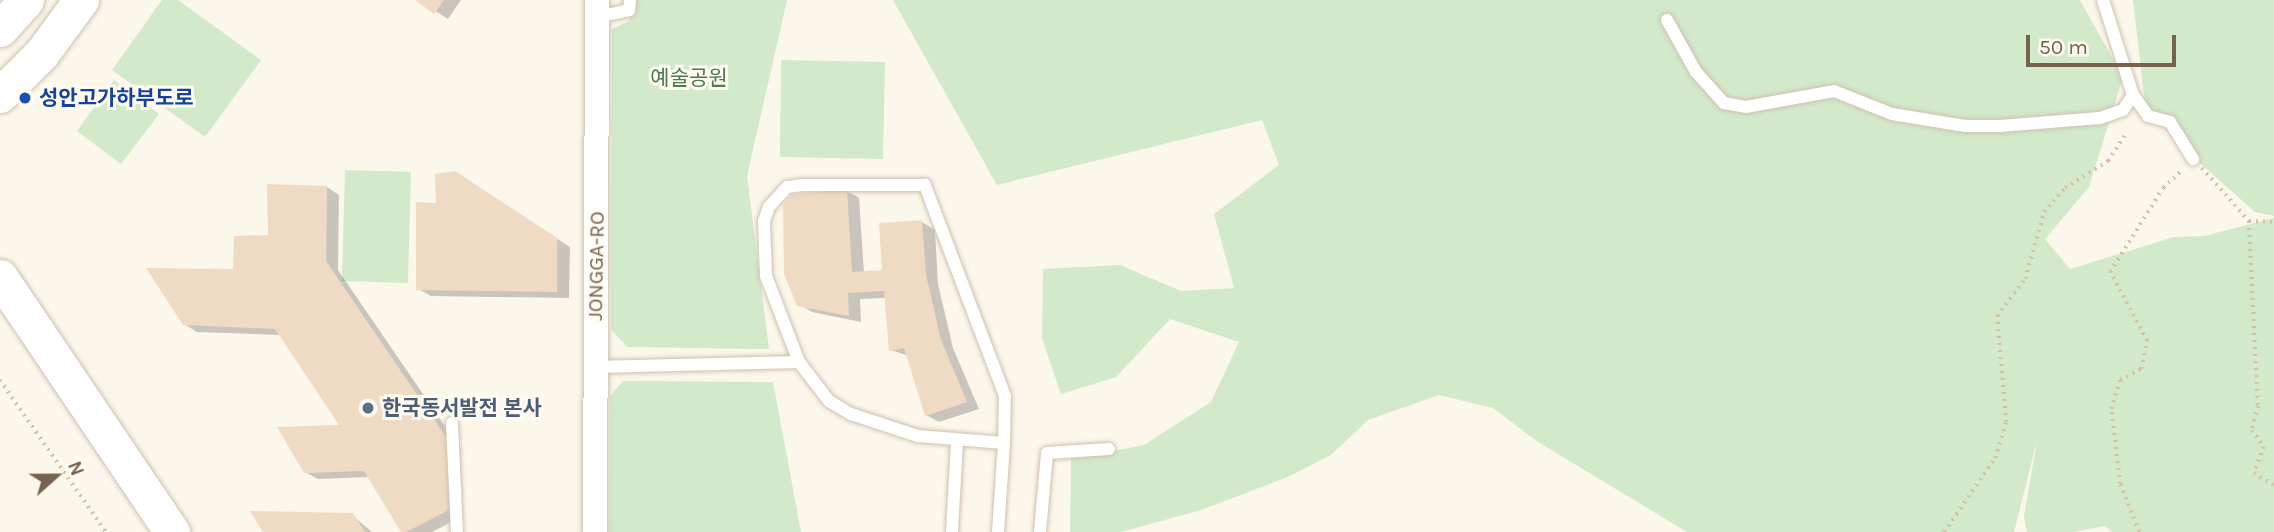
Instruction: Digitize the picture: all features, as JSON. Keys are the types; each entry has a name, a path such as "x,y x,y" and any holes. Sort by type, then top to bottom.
{"main road":[{"path":"0,29 26,0"},
{"path":"0,95 42,53 81,0"},
{"path":"0,277 172,532"}],"street":[{"name":"JONGGA-RO","path":"595,532 597,8"}],"lane":[{"path":"597,8 629,10 630,0"},
{"path":"2104,0 2133,95 2148,116 2170,122 2193,159"},
{"path":"1667,20 1696,72 1724,103 1746,107 1834,91 1892,114 1965,127 2000,127 2100,118 2123,110 2133,95"},
{"path":"998,532 1004,443 1005,396 925,184 787,187 769,207 764,221 766,276 799,362 829,401 851,414 918,436 957,442 1004,443"},
{"path":"595,367 799,362"},
{"path":"452,424 457,532"},
{"path":"952,532 957,442"},
{"path":"1040,532 1048,453 1109,449"}],"path":[{"path":"1944,532 1995,458 2006,422 1997,316 2025,279 2044,212 2065,188 2108,161 2124,136"},
{"path":"2139,532 2120,484 2111,409 2120,380 2141,369 2147,341 2110,272 2163,188 2193,159 2249,221 2258,406 2252,430 2264,447 2254,473 2274,485"},
{"path":"2249,221 2274,222"},
{"path":"0,380 106,532"}],"green space":[{"path":"162,0 178,0 261,60 205,137 112,70"},
{"name":"예술공원","path":"632,0 787,0 747,176 769,349 627,347 611,329 612,29 629,21"},
{"path":"893,0 2080,0 2123,77 2089,187 2045,239 2070,269 2174,237 2204,236 2274,218 2274,532 2112,532 2105,526 2074,532 2027,532 2024,517 2037,441 2014,532 1687,532 1538,442 1493,408 1439,395 1368,420 1331,455 1290,476 1201,510 1121,532 1070,532 1071,459 1144,445 1211,402 1239,342 1170,319 1116,377 1061,394 1042,338 1043,269 1120,265 1181,291 1234,288 1214,214 1279,165 1262,120 997,185"},
{"path":"2133,0 2274,0 2274,216 2255,212 2200,163 2145,104"},
{"path":"781,60 885,62 883,159 780,157"},
{"path":"114,80 159,114 121,164 77,131"},
{"path":"345,170 411,172 408,283 342,281"},
{"path":"623,381 773,382 801,532 609,532 610,396"}],"building":[{"path":"415,0 444,0 434,14"},
{"path":"455,171 557,238 557,292 416,290 416,202 436,203 435,174"},
{"path":"267,184 327,186 326,261 448,440 449,510 406,532 401,532 364,471 304,473 277,427 339,425 275,329 183,325 146,268 233,269 234,236 268,235"},
{"path":"819,188 847,189 852,272 882,270 879,223 922,220 926,275 941,340 967,402 925,416 904,348 889,351 884,291 848,293 849,316 797,306 784,274 783,205 792,194 819,192"},
{"path":"250,511 353,513 365,532 263,532"}],"place":[{"name":"성안고가하부도로","path":"25,98"},
{"name":"한국동서발전 본사","path":"368,408"}]}
